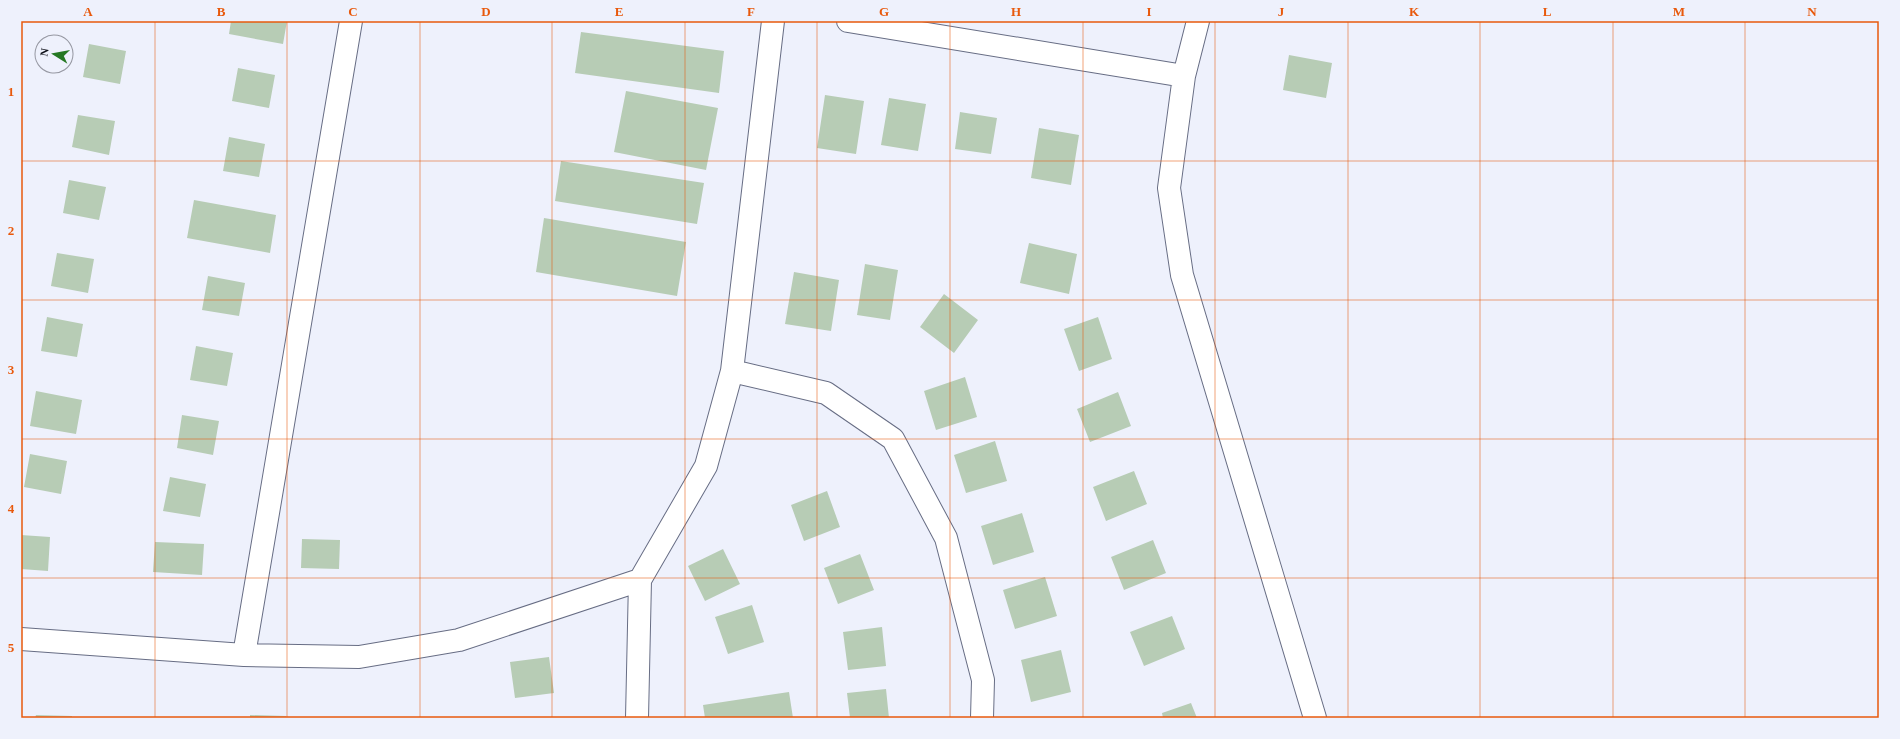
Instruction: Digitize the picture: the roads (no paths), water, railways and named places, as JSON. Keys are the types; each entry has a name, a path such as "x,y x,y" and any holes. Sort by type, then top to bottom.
{"street":[{"path":"244,655 351,21"},
{"path":"637,718 640,580 706,466 732,371 773,21"},
{"path":"848,21 1184,76"},
{"path":"1198,21 1184,76 1170,188 1182,275 1315,718"},
{"path":"732,371 826,393 893,439 946,538 983,680 982,718"},
{"path":"21,639 244,655 359,657 459,640 640,580"}]}
